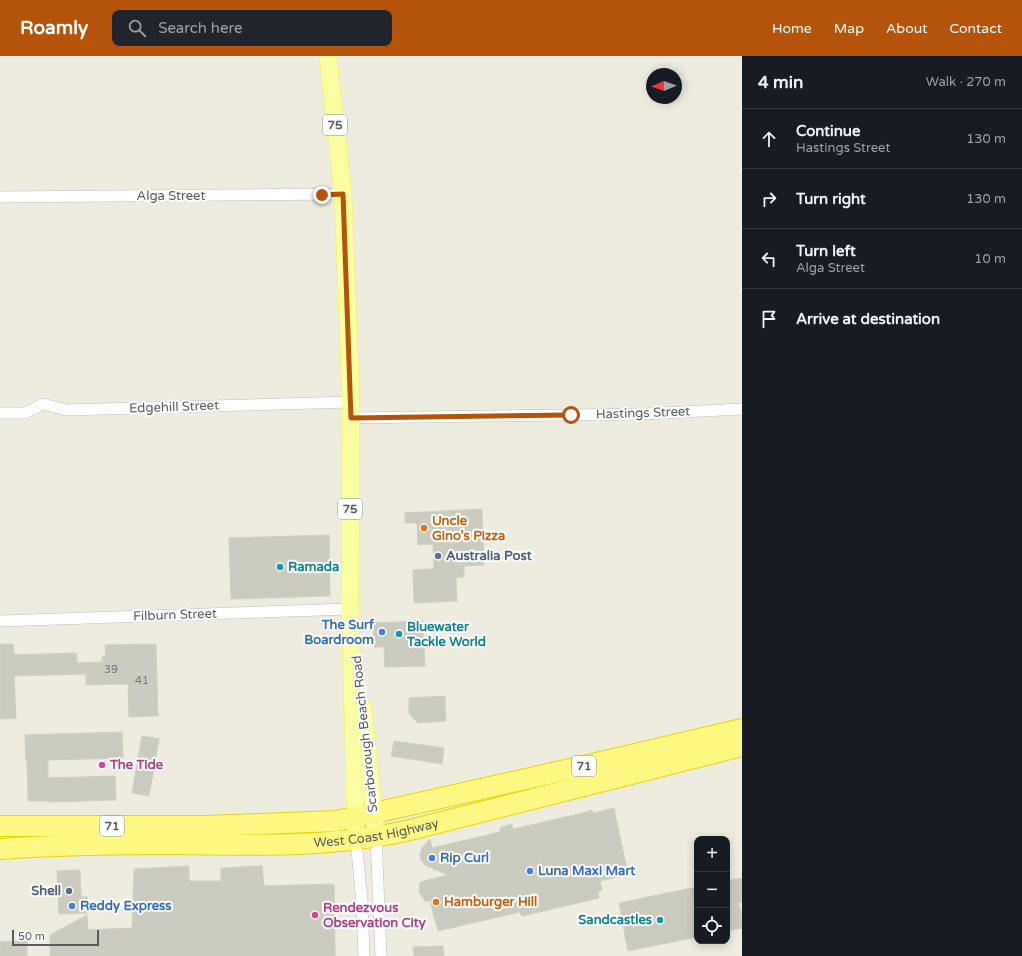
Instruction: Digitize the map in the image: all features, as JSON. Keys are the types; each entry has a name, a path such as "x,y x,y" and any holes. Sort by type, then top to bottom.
{"highway":[{"name":"West Coast Highway","path":"0,826 206,826 330,821 374,813 742,729"},
{"name":"West Coast Highway","path":"0,849 95,844 288,844 356,840 418,828 742,746"}],"main road":[{"name":"Scarborough Beach Road","path":"328,56 343,194 351,410 350,608 356,840"},
{"name":"Scarborough Beach Road","path":"350,608 360,678 376,837"}],"street":[{"name":"Alga Street","path":"0,197 343,194"},
{"name":"Edgehill Street","path":"0,413 25,413 43,404 66,410 351,410"},
{"name":"Hastings Street","path":"351,410 642,414 742,409"},
{"name":"Filburn Street","path":"0,620 350,608"},
{"name":"Scarborough Beach Road","path":"376,837 381,956"},
{"name":"Scarborough Beach Road","path":"356,840 362,902 364,956"}],"building":[{"path":"482,509 484,565 464,566 464,577 456,578 457,601 414,603 413,570 434,569 433,544 418,545 417,523 405,523 405,513"},
{"name":"Ramada","path":"329,535 330,596 231,599 229,538"},
{"path":"423,621 425,666 385,667 384,647 374,647 373,623"},
{"path":"0,644 13,644 14,655 76,653 77,663 102,662 102,656 106,656 105,645 156,644 158,716 129,717 128,684 86,685 86,674 14,676 16,718 0,719"},
{"path":"445,696 446,721 418,723 409,714 409,698"},
{"name":"The Tide","path":"122,732 123,758 48,760 48,778 115,776 116,800 48,802 28,801 25,735"},
{"path":"142,736 159,739 149,796 132,793"},
{"path":"394,741 444,748 442,764 391,756"},
{"name":"Luna Maxi Mart","path":"614,808 628,874 600,881 602,890 598,892 599,898 522,916 520,912 438,931 430,901 425,901 419,892 420,882 448,875 425,865 421,860 420,855 422,848 430,839 432,848 500,832 500,828 512,824 513,829 592,810 593,813"},
{"path":"189,866 189,881 221,881 221,868 262,866 264,886 334,884 335,956 50,956 50,935 87,915 88,930 132,928 134,869"},
{"name":"Shell","path":"80,870 81,897 87,897 87,913 59,914 57,871"},
{"path":"742,878 742,902 739,903 742,917 742,928 730,930 730,908 730,880"},
{"name":"Sandcastles","path":"694,888 694,938 628,951 619,903"},
{"path":"27,941 27,956 0,956 0,942"},
{"path":"443,946 444,956 414,956 413,947"}],"place":[{"name":"Uncle Gino's Pizza","path":"424,528"},
{"name":"Australia Post","path":"438,556"},
{"name":"Ramada","path":"280,567"},
{"name":"The Surf Boardroom","path":"382,632"},
{"name":"Bluewater Tackle World","path":"399,634"},
{"name":"The Tide","path":"102,765"},
{"name":"Rip Curl","path":"432,858"},
{"name":"Luna Maxi Mart","path":"530,871"},
{"name":"Shell","path":"69,891"},
{"name":"Hamburger Hill","path":"436,902"},
{"name":"Reddy Express","path":"72,906"},
{"name":"Rendezvous Observation City","path":"315,915"},
{"name":"Sandcastles","path":"660,920"}],"route":[{"path":"322,195 343,194 351,418 571,415"}]}
